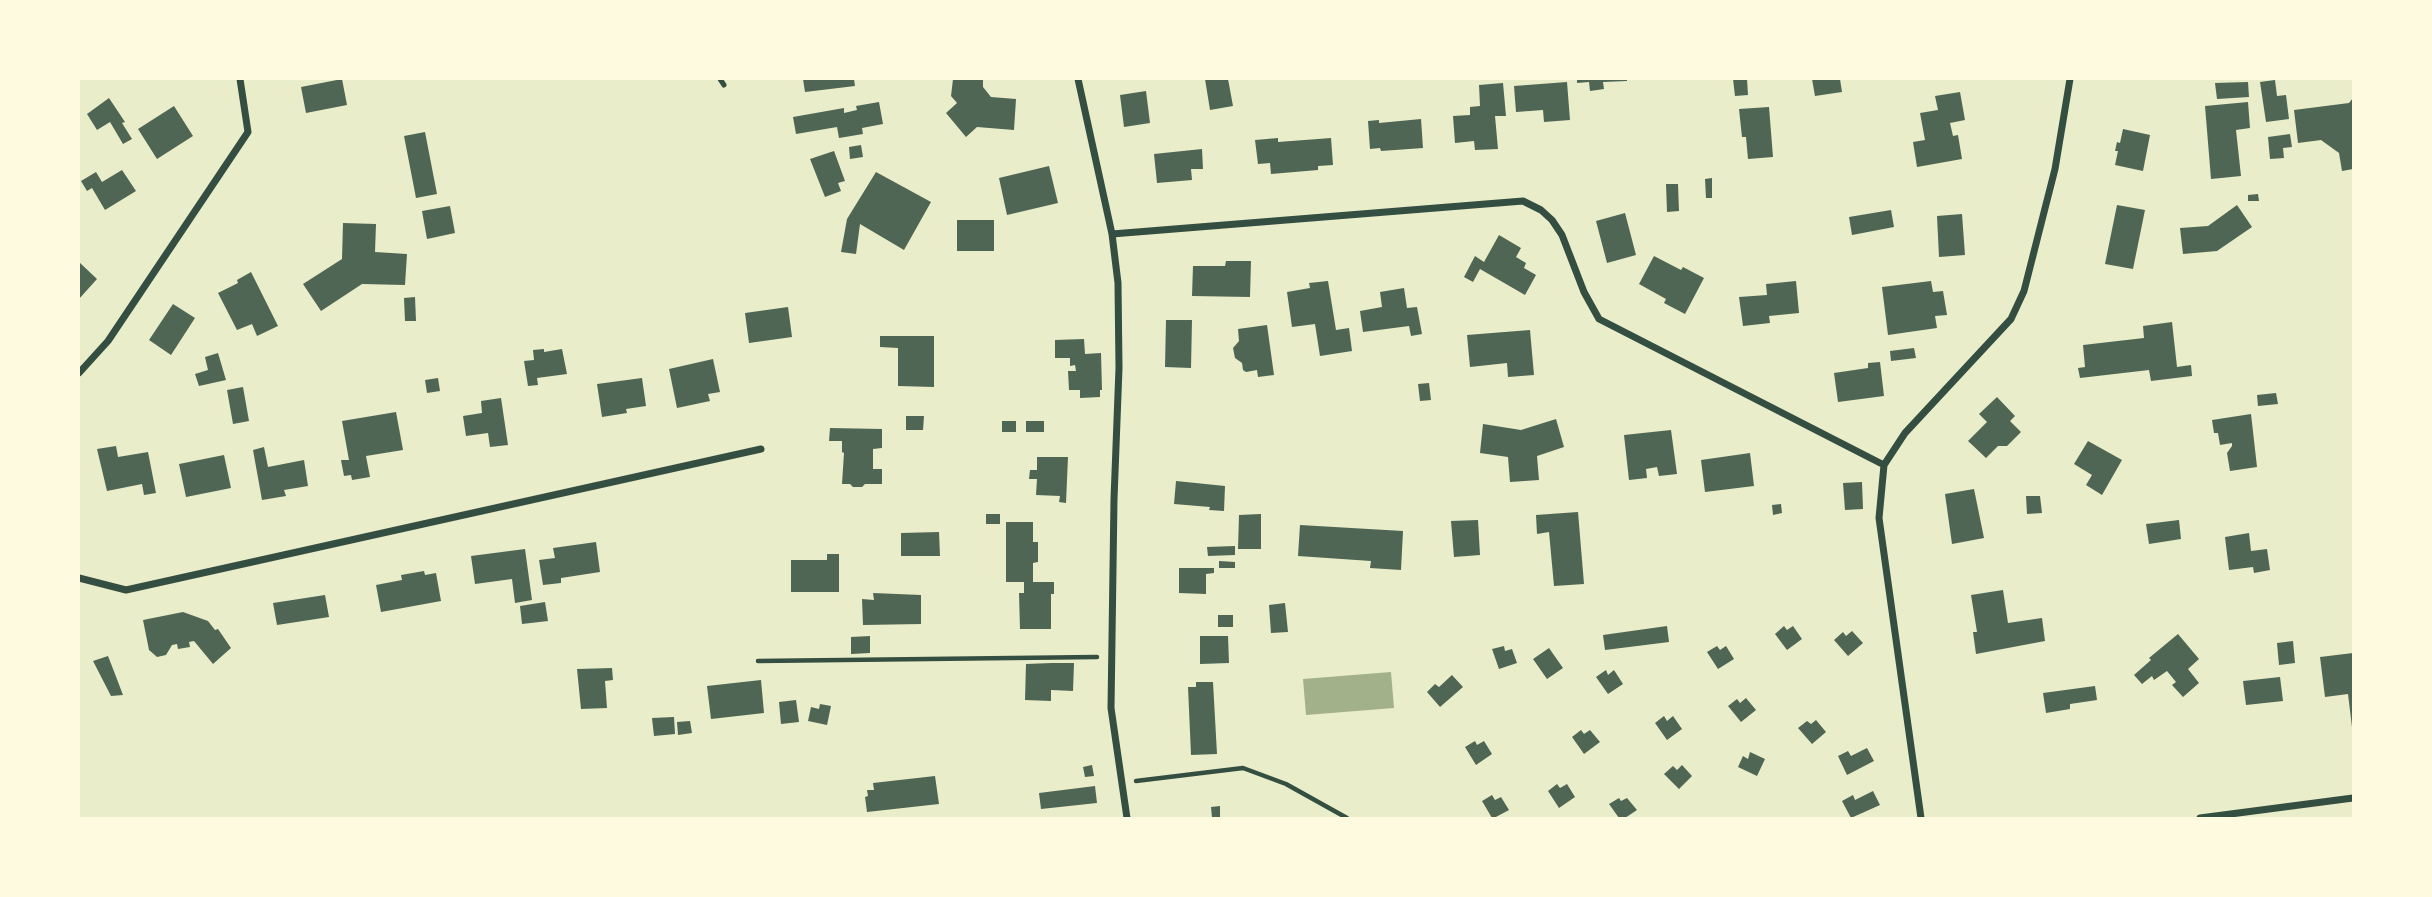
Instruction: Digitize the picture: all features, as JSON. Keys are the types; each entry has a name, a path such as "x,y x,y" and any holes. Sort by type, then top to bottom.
{"street":[{"path":"79,373 108,341 248,132 240,79"},
{"path":"1078,79 1112,234 1118,283 1119,368 1111,708 1127,818"},
{"path":"1920,818 1879,518 1884,466 1905,433 2011,319 2024,291 2055,169 2070,79"},
{"path":"1112,234 1522,201 1541,209 1562,235 1584,292 1599,319 1884,466"},
{"path":"79,578 126,590 761,449"},
{"path":"2200,818 2353,798"}],"lane":[{"path":"720,79 724,85"}],"path":[{"path":"758,661 1003,656 1112,657"},
{"path":"1121,783 1243,768 1286,784 1347,818"}],"shaded area":[{"path":"1391,672 1394,708 1306,715 1303,679"}],"building":[{"path":"342,79 347,105 306,113 301,87"},
{"path":"803,79 854,79 855,86 805,92"},
{"path":"953,79 983,79 983,87 991,97 1016,99 1014,130 977,127 966,137 946,113 957,103 951,96"},
{"path":"1205,79 1228,79 1233,106 1210,110"},
{"path":"1577,79 1627,81 1603,82 1604,89 1590,91 1589,82 1577,83"},
{"path":"1733,79 1747,79 1748,95 1735,96"},
{"path":"1812,79 1840,79 1842,92 1815,96"},
{"path":"2275,80 2277,96 2286,95 2289,119 2266,122 2260,82"},
{"path":"1567,82 1570,120 1544,122 1543,110 1516,112 1514,86"},
{"path":"2248,82 2249,97 2217,99 2215,83"},
{"path":"1503,83 1506,116 1495,116 1498,149 1475,150 1474,141 1455,143 1453,116 1470,115 1470,107 1480,106 1479,85"},
{"path":"1146,91 1150,123 1124,127 1120,95"},
{"path":"1960,92 1965,120 1950,123 1953,136 1958,135 1962,159 1917,167 1913,142 1925,140 1920,113 1938,110 1935,96"},
{"path":"109,98 125,122 122,123 132,139 123,144 110,122 97,130 87,114"},
{"path":"2353,98 2353,169 2342,171 2339,153 2321,140 2298,143 2294,110 2349,103"},
{"path":"879,102 883,124 862,128 863,134 839,138 837,127 796,134 793,117 844,108 844,113 857,110 856,106"},
{"path":"2248,102 2250,128 2236,130 2241,176 2211,179 2205,106"},
{"path":"174,106 193,136 157,159 138,129"},
{"path":"1769,107 1773,157 1748,159 1739,109"},
{"path":"1421,119 1423,148 1381,151 1380,148 1370,149 1368,121 1379,120 1379,123"},
{"path":"2123,129 2150,135 2143,171 2115,165 2117,142 2120,143"},
{"path":"425,132 437,194 416,198 404,136"},
{"path":"2290,134 2292,147 2283,148 2284,158 2270,159 2268,137"},
{"path":"1278,138 1278,142 1331,138 1333,165 1318,166 1318,170 1271,174 1270,163 1258,164 1255,140"},
{"path":"861,145 863,157 850,159 849,147"},
{"path":"1202,149 1203,169 1191,169 1192,180 1157,183 1154,154"},
{"path":"834,151 845,181 838,183 841,191 825,197 810,159"},
{"path":"1049,166 1058,203 1007,215 999,178"},
{"path":"122,170 136,191 105,210 92,188 87,191 81,181 96,172 102,182"},
{"path":"876,172 931,202 904,250 860,224 856,254 841,252 847,219"},
{"path":"1712,178 1712,198 1706,198 1705,179"},
{"path":"1666,184 1678,184 1679,211 1667,212"},
{"path":"2258,194 2259,201 2248,201 2248,195"},
{"path":"2117,205 2145,210 2133,269 2105,264"},
{"path":"2237,205 2252,227 2217,251 2183,254 2180,228 2208,226"},
{"path":"450,206 455,233 427,239 422,211"},
{"path":"1891,210 1894,227 1852,235 1849,217"},
{"path":"1625,213 1636,255 1607,263 1596,221"},
{"path":"1962,214 1965,255 1939,257 1937,216"},
{"path":"957,220 994,220 994,251 957,251"},
{"path":"343,223 376,224 375,252 407,254 405,285 362,284 321,311 303,284 342,259"},
{"path":"1499,235 1521,248 1516,257 1526,263 1524,268 1536,275 1525,295 1480,269 1473,282 1464,277 1475,256 1484,262"},
{"path":"1654,256 1704,278 1685,314 1664,303 1666,299 1639,284"},
{"path":"1226,261 1251,261 1250,297 1192,296 1193,266 1225,266"},
{"path":"79,262 97,279 79,299"},
{"path":"251,272 278,326 257,336 252,324 237,330 218,293 238,283 237,280"},
{"path":"1328,281 1336,330 1349,328 1352,351 1320,356 1315,324 1292,327 1287,292 1310,288 1309,283"},
{"path":"1796,281 1799,313 1769,316 1770,323 1743,326 1739,297 1767,295 1766,284"},
{"path":"1931,281 1933,292 1943,291 1947,315 1935,316 1937,328 1888,335 1882,287"},
{"path":"1404,288 1407,308 1417,307 1422,334 1411,336 1409,326 1363,332 1360,311 1382,307 1380,292"},
{"path":"415,297 416,321 405,321 404,298"},
{"path":"173,304 195,318 171,355 149,340"},
{"path":"788,307 792,337 749,343 745,313"},
{"path":"1166,320 1192,320 1191,368 1165,367"},
{"path":"2172,322 2177,367 2191,365 2192,376 2151,381 2149,370 2080,378 2078,368 2085,367 2083,345 2144,338 2143,326"},
{"path":"1267,325 1274,375 1258,377 1257,370 1243,370 1242,363 1235,358 1233,348 1239,341 1238,329"},
{"path":"1530,330 1534,375 1508,377 1507,363 1470,367 1467,335"},
{"path":"880,336 934,336 934,387 898,386 898,348 880,347"},
{"path":"1084,339 1085,354 1101,353 1100,397 1080,398 1080,390 1069,390 1068,371 1076,371 1075,365 1070,366 1070,358 1055,358 1055,340"},
{"path":"1914,348 1916,358 1891,361 1890,351"},
{"path":"544,349 544,352 562,349 567,374 537,378 538,385 528,386 524,361 534,360 533,350"},
{"path":"218,353 226,380 199,386 195,374 208,370 205,357"},
{"path":"713,359 720,392 708,394 710,401 677,408 669,369"},
{"path":"1880,362 1884,396 1838,402 1834,373 1868,368 1868,363"},
{"path":"438,378 440,391 427,393 425,380"},
{"path":"642,378 646,406 626,409 627,413 602,417 597,384"},
{"path":"1429,383 1431,400 1420,401 1418,384"},
{"path":"243,387 249,421 233,424 227,390"},
{"path":"2276,393 2278,404 2258,406 2257,395"},
{"path":"1997,397 2015,416 2010,421 2021,432 2007,446 1998,446 1986,458 1968,441 1987,422 1979,414"},
{"path":"501,398 508,445 490,447 488,433 466,436 463,416 482,413 481,401"},
{"path":"396,412 403,450 366,456 370,477 352,480 351,475 344,476 341,460 349,460 342,421"},
{"path":"2251,414 2257,467 2230,471 2227,453 2232,443 2220,445 2212,420"},
{"path":"906,416 924,416 923,430 906,430"},
{"path":"1556,419 1564,447 1537,456 1539,480 1510,482 1508,457 1480,453 1483,424 1521,430"},
{"path":"1002,421 1016,421 1016,432 1002,432"},
{"path":"1026,421 1044,421 1044,432 1026,432"},
{"path":"830,428 882,429 882,448 873,449 873,469 882,469 882,484 853,487 850,484 842,484 842,441 829,441"},
{"path":"1671,430 1677,474 1659,476 1657,467 1646,469 1647,478 1629,480 1624,435"},
{"path":"2088,441 2122,460 2102,495 2086,485 2092,475 2074,464"},
{"path":"116,446 118,457 148,452 156,493 144,495 142,484 107,491 97,449"},
{"path":"264,447 268,467 304,460 308,486 284,490 286,496 262,500 253,450"},
{"path":"1750,453 1754,486 1705,492 1701,460"},
{"path":"224,455 231,488 186,497 179,464"},
{"path":"1037,457 1068,457 1066,503 1059,502 1060,496 1036,495 1037,479 1029,479 1030,470 1037,470"},
{"path":"1176,481 1225,486 1224,511 1174,504"},
{"path":"1862,482 1863,509 1845,510 1843,483"},
{"path":"1974,489 1984,538 1952,544 1945,494"},
{"path":"2026,496 2040,496 2042,513 2027,514"},
{"path":"1781,504 1782,513 1773,515 1772,505"},
{"path":"1578,512 1584,584 1554,586 1549,532 1537,534 1536,515"},
{"path":"986,514 1000,514 1000,524 986,524"},
{"path":"1261,514 1261,549 1238,549 1239,515"},
{"path":"1478,520 1480,555 1454,557 1451,521"},
{"path":"2179,520 2181,539 2149,544 2146,524"},
{"path":"1006,522 1033,522 1033,542 1038,542 1038,562 1033,563 1033,582 1054,582 1054,594 1051,594 1051,629 1020,629 1019,593 1024,593 1024,582 1006,582"},
{"path":"1300,525 1403,531 1401,570 1370,568 1371,561 1298,556"},
{"path":"939,532 940,556 901,556 901,533"},
{"path":"2249,533 2251,551 2267,549 2270,570 2254,573 2253,567 2229,570 2225,537"},
{"path":"596,542 600,572 561,578 561,583 543,585 539,560 555,558 553,548"},
{"path":"1235,546 1235,555 1208,556 1207,547"},
{"path":"525,549 532,600 515,603 512,579 475,584 471,556"},
{"path":"827,554 839,554 839,592 791,592 791,560 827,560"},
{"path":"1219,561 1235,562 1235,568 1219,568"},
{"path":"1179,568 1214,568 1214,573 1206,574 1206,594 1179,593"},
{"path":"424,571 425,575 436,573 441,601 381,612 376,585 402,580 401,575"},
{"path":"2003,590 2008,623 2042,618 2045,641 1976,654 1973,632 1977,632 1971,595"},
{"path":"873,593 921,595 921,624 863,625 862,599 874,600"},
{"path":"325,595 329,617 277,625 273,603"},
{"path":"545,602 548,621 522,624 520,606"},
{"path":"1285,603 1288,632 1271,633 1269,605"},
{"path":"183,612 208,621 215,630 218,629 231,648 213,664 194,641 189,642 190,647 178,649 177,644 172,645 166,655 157,657 149,650 143,620"},
{"path":"1218,615 1233,615 1233,627 1218,627"},
{"path":"1667,626 1669,642 1605,650 1603,635"},
{"path":"1784,626 1787,630 1793,626 1802,639 1787,650 1775,634"},
{"path":"1852,631 1863,643 1848,656 1834,640 1843,632 1846,636"},
{"path":"2178,634 2199,659 2188,669 2199,683 2183,697 2172,685 2176,682 2167,671 2154,680 2152,676 2142,684 2134,675 2151,660 2149,658"},
{"path":"870,636 870,653 851,654 851,637"},
{"path":"1200,636 1228,636 1229,663 1200,664"},
{"path":"2293,641 2295,663 2279,665 2277,643"},
{"path":"1504,646 1505,651 1512,649 1517,663 1499,669 1492,649"},
{"path":"1717,646 1720,650 1726,646 1734,659 1718,669 1707,652"},
{"path":"1549,648 1563,668 1547,679 1533,659"},
{"path":"2353,653 2352,727 2348,694 2325,697 2320,657"},
{"path":"108,656 123,695 111,696 93,661"},
{"path":"1074,663 1073,691 1051,690 1051,701 1025,700 1026,664"},
{"path":"612,668 613,680 605,681 607,708 581,709 577,669"},
{"path":"1606,670 1608,675 1614,670 1623,684 1608,694 1596,677"},
{"path":"1452,675 1463,687 1440,707 1427,692 1435,684 1439,687"},
{"path":"2280,677 2283,701 2246,705 2243,681"},
{"path":"761,680 764,713 711,719 707,686"},
{"path":"1196,682 1213,682 1217,754 1191,755 1188,687 1196,687"},
{"path":"2095,686 2097,700 2070,704 2070,709 2046,713 2043,693"},
{"path":"1746,698 1756,710 1741,722 1728,706 1737,699 1740,703"},
{"path":"796,700 799,722 781,724 779,702"},
{"path":"820,704 831,706 827,725 808,721 811,707 819,709"},
{"path":"1664,716 1667,721 1673,716 1682,729 1667,740 1655,723"},
{"path":"674,717 675,734 654,736 652,718"},
{"path":"1816,720 1826,732 1812,744 1798,728 1807,721 1811,724"},
{"path":"690,721 692,733 678,735 677,722"},
{"path":"1581,730 1584,734 1590,730 1600,742 1584,754 1572,737"},
{"path":"1475,741 1477,745 1484,741 1492,754 1476,765 1465,747"},
{"path":"1867,748 1874,761 1847,775 1838,756 1848,751 1851,756"},
{"path":"1750,752 1765,759 1757,776 1738,767 1743,756 1748,759"},
{"path":"1092,765 1094,776 1085,777 1083,767"},
{"path":"1682,765 1692,776 1679,789 1664,774 1673,766 1677,770"},
{"path":"935,776 939,804 867,812 865,797 868,796 867,790 874,790 873,783"},
{"path":"1557,784 1560,788 1567,784 1575,797 1559,808 1548,791"},
{"path":"1095,786 1097,803 1041,809 1039,793"},
{"path":"1873,791 1880,805 1851,818 1842,801 1853,795 1855,800"},
{"path":"1492,795 1495,800 1501,797 1509,810 1494,818 1482,801"},
{"path":"1619,798 1621,801 1627,798 1637,810 1625,818 1619,818 1609,804"},
{"path":"1220,806 1220,817 1212,818 1211,807"}]}
